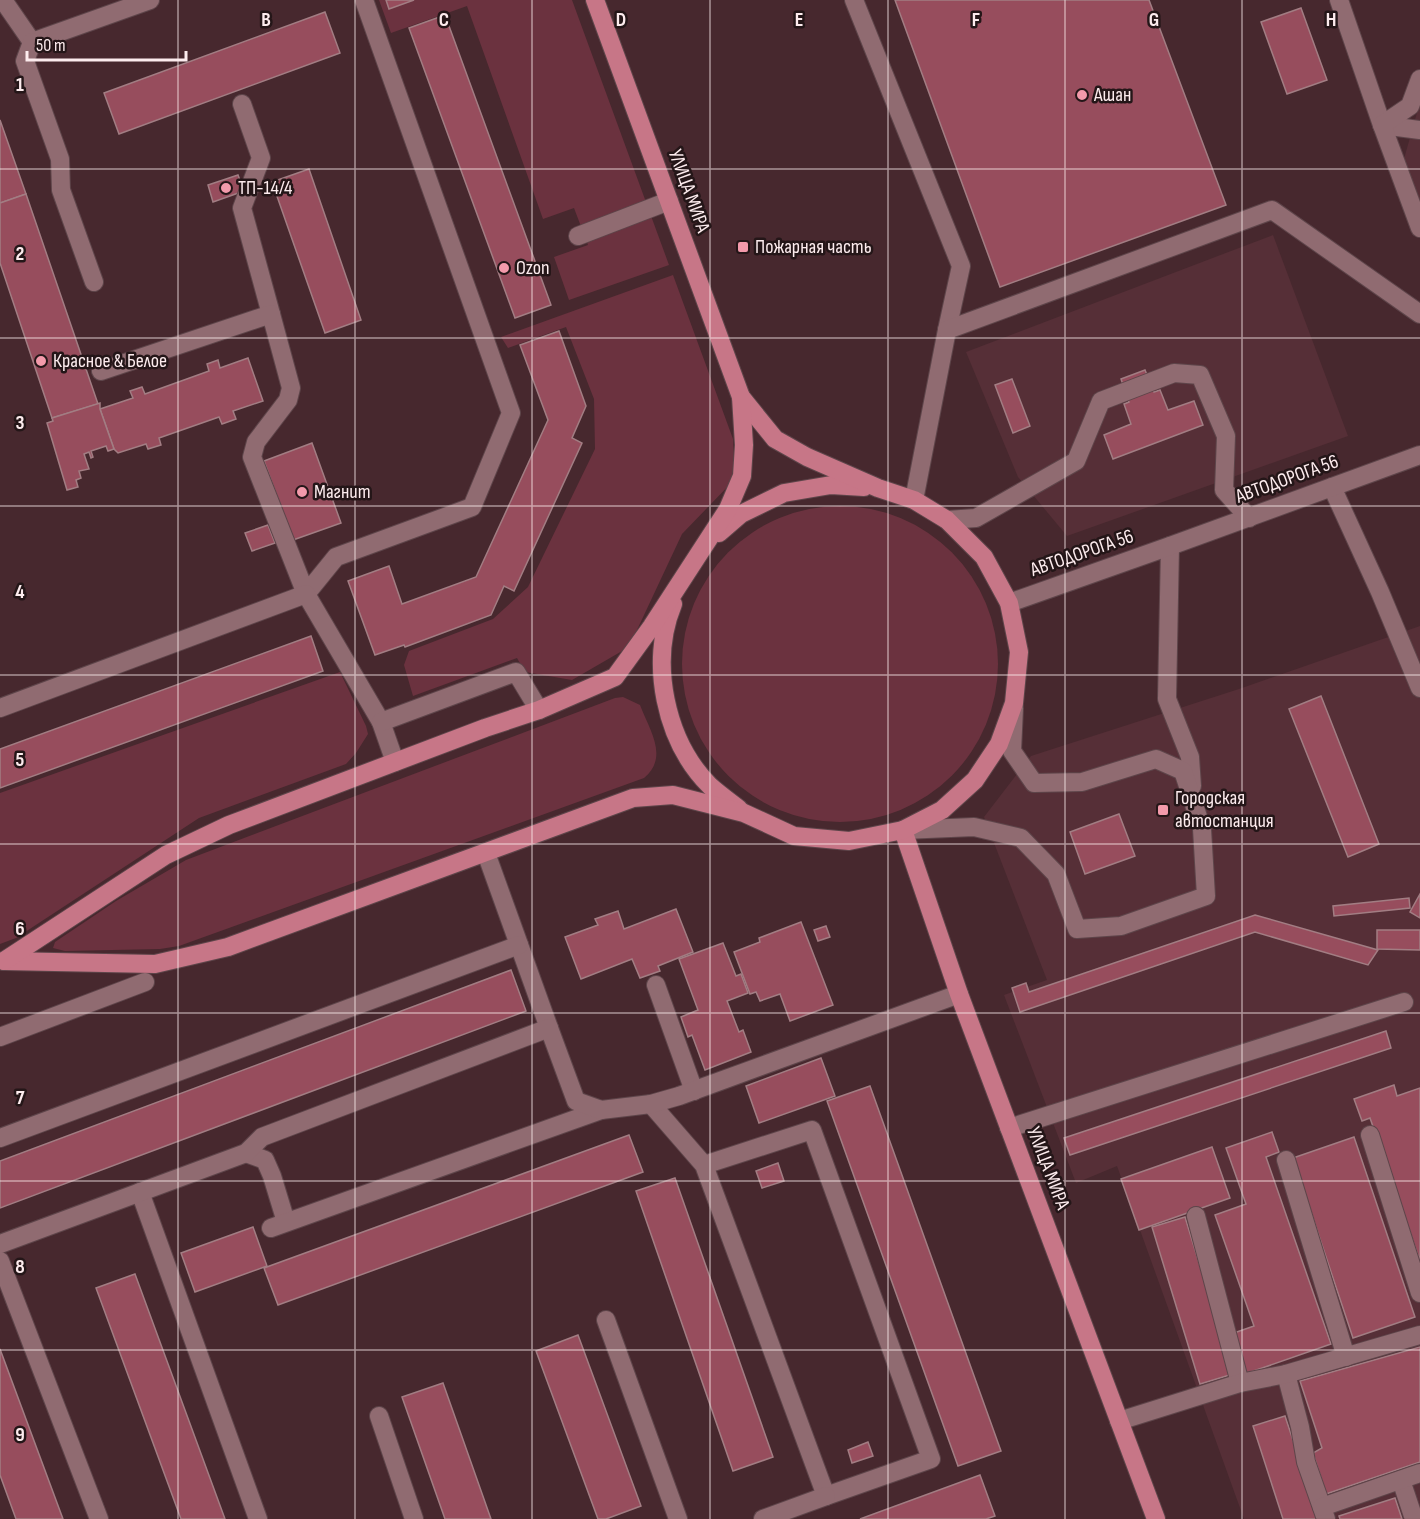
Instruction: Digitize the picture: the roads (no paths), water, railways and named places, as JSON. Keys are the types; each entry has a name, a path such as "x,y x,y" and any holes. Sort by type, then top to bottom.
{"main road":[{"name":"УЛИЦА МИРА","path":"598,4 741,397"},
{"path":"2,962 155,964 228,947 633,798 673,795 744,813 794,836 849,841 903,830 942,810 975,780 999,744 1014,703 1019,652 1009,603 984,557 947,520 914,500 878,489 807,457 775,439 741,397"},
{"path":"2,962 166,855 229,825 539,710 615,677 706,545 728,509 742,476 744,445 741,397"},
{"path":"706,545 741,514 784,493 831,485 878,489"},
{"path":"683,577 667,618 662,652 661,663 667,707 683,749 709,785 744,813"},
{"name":"УЛИЦА МИРА","path":"903,830 959,994 1156,1519"}],"street":[{"path":"3,0 32,42"},
{"path":"32,42 150,0"},
{"path":"0,708 306,594 336,558 472,507 511,413 364,0"},
{"path":"854,0 961,266 914,500"},
{"path":"1339,0 1420,228"},
{"path":"32,42 25,61 60,159 61,190 94,282"},
{"path":"1382,125 1410,106 1420,79"},
{"path":"242,104 261,158 242,208 291,388 288,400 256,442 252,457 306,594 381,722 395,762"},
{"path":"1382,125 1420,130"},
{"path":"578,236 669,201"},
{"path":"947,330 1272,210 1420,314"},
{"path":"101,371 271,314"},
{"path":"947,520 976,518 1076,461 1101,401 1174,374 1200,375 1226,436 1224,490 1249,518"},
{"name":"АВТОДОРОГА 56","path":"1009,603 1420,455"},
{"path":"1332,487 1380,592 1420,688"},
{"path":"1170,546 1167,699 1190,757 1192,798"},
{"path":"381,722 516,672 539,710"},
{"path":"903,830 974,827 1021,838 1056,874 1077,929 1121,926 1206,896 1202,829 1182,771 1156,759 1082,782 1034,783 1012,751 1014,703"},
{"path":"486,853 576,1101 601,1110"},
{"path":"0,1138 519,945"},
{"path":"0,1036 145,982"},
{"path":"656,985 694,1090"},
{"path":"246,1153 265,1160 272,1176 279,1225 601,1110 651,1104 694,1090 959,994"},
{"path":"1009,1128 1404,1002"},
{"path":"0,1244 246,1153 262,1137 549,1028"},
{"path":"651,1104 704,1165 826,1496"},
{"path":"704,1165 812,1130 931,1459 763,1519"},
{"path":"1370,1135 1420,1293"},
{"path":"1286,1160 1346,1356"},
{"path":"140,1192 258,1519"},
{"path":"1196,1216 1240,1383"},
{"path":"0,1261 99,1519"},
{"path":"606,1320 678,1519"},
{"path":"1119,1421 1240,1383 1286,1374 1420,1335"},
{"path":"1286,1374 1300,1427 1306,1462 1324,1513 1420,1473"},
{"path":"380,1416 414,1519"},
{"path":"1401,1480 1414,1519"}],"place":[{"name":"Ашан","path":"1082,95"},
{"name":"ТП-14/4","path":"226,188"},
{"name":"Пожарная часть","path":"743,247"},
{"name":"Ozon","path":"504,268"},
{"name":"Красное & Белое","path":"41,361"},
{"name":"Магнит","path":"302,492"},
{"name":"Городская автостанция","path":"1163,810"}]}
